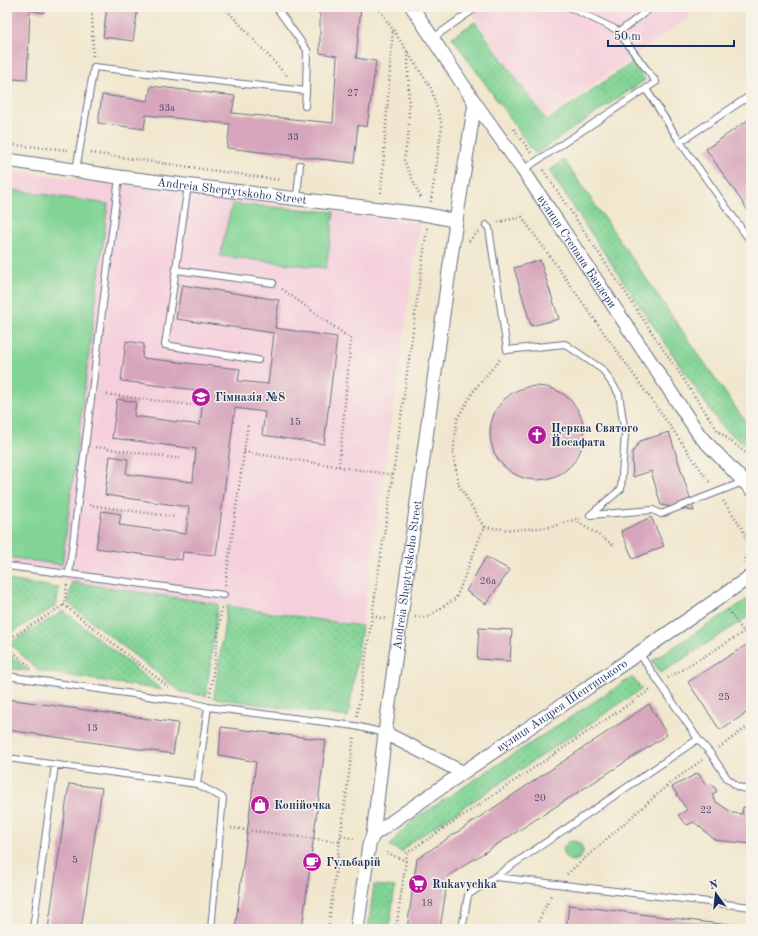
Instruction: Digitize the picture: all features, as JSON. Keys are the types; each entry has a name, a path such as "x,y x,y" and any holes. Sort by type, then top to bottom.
{"street":[{"name":"вулиця Степана Бандери","path":"416,10 475,103 523,170 700,436 747,486"},
{"name":"Andreia Sheptytskoho Street","path":"357,929 369,845 373,835 385,733 456,221 475,103"},
{"name":"Andreia Sheptytskoho Street","path":"7,160 119,177 429,215 456,221"},
{"name":"вулиця Андрея Шептицького","path":"373,835 462,772 639,654 746,572"},
{"path":"385,733 462,772"}],"lane":[{"path":"276,7 307,50 303,90 304,106"},
{"path":"433,38 478,7"},
{"path":"523,170 656,82 617,30 568,7"},
{"path":"619,32 652,7"},
{"path":"76,170 94,67 303,90"},
{"path":"646,89 680,142 751,242"},
{"path":"680,142 751,95"},
{"path":"296,198 300,165"},
{"path":"69,574 119,177"},
{"path":"188,185 165,344 258,360"},
{"path":"486,225 489,228 507,350 565,344 603,370 618,394 625,434 621,489 590,515"},
{"path":"176,270 273,283"},
{"path":"590,515 653,510 661,514 717,492 747,486"},
{"path":"7,566 224,595"},
{"path":"639,654 698,739 711,754 726,778 738,787 751,790"},
{"path":"7,676 189,702 208,707 355,726 385,733"},
{"path":"197,784 208,707"},
{"path":"462,929 468,895 698,739"},
{"path":"7,758 197,784 222,798 211,929"},
{"path":"33,929 55,765"},
{"path":"496,877 751,907"}],"path":[{"path":"92,7 94,67"},
{"path":"224,7 303,90"},
{"path":"328,929 355,726 393,475 442,125 431,88 378,7"},
{"path":"381,193 393,29"},
{"path":"408,52 409,129 404,161 421,198"},
{"path":"14,144 298,183"},
{"path":"374,192 388,194"},
{"path":"415,197 431,199"},
{"path":"467,244 473,236 486,225 522,217 739,524 748,540 746,572"},
{"path":"273,283 351,339 339,466"},
{"path":"484,527 459,485 452,455 457,419 475,389 507,350"},
{"path":"92,393 191,405"},
{"path":"208,707 248,424"},
{"path":"86,445 182,459"},
{"path":"244,452 393,475"},
{"path":"79,503 176,518"},
{"path":"484,527 513,530 551,527 590,515"},
{"path":"575,520 615,546"},
{"path":"414,624 415,617 428,616 456,598 484,527"},
{"path":"7,640 64,605 69,574"},
{"path":"724,604 744,632"},
{"path":"64,605 171,688"},
{"path":"372,616 386,619"},
{"path":"396,929 407,854 660,683 751,628"},
{"path":"7,646 46,681"},
{"path":"535,929 556,884 669,784 751,724"},
{"path":"220,827 248,829 340,842"},
{"path":"341,836 355,839"},
{"path":"387,853 406,861"}],"shaded area":[{"path":"467,7 693,7 689,17 546,118"},
{"name":"Гімназія №8","path":"7,170 420,223 362,625 7,572"}],"green space":[{"path":"475,22 547,121 633,62 645,80 535,154 452,37"},
{"path":"564,160 742,417 751,423 751,450 721,426 549,171"},
{"path":"7,189 108,204 62,565 7,557"},
{"path":"232,204 334,212 326,268 220,256"},
{"path":"7,580 59,588 56,606 7,635"},
{"path":"72,582 218,604 206,696 181,692 68,603"},
{"path":"751,597 751,615 661,673 652,661"},
{"path":"227,606 362,626 348,717 214,698"},
{"path":"64,611 162,690 39,671 9,643"},
{"path":"7,652 29,671 7,668"},
{"path":"632,677 642,689 410,843 402,852 390,846 403,830 419,816"},
{"path":"573,841 580,844 583,851 580,858 573,861 566,858 563,851 566,844"},
{"path":"374,885 395,887 389,929 368,929"}],"building":[{"path":"7,7 44,7 44,13 30,10 27,80 13,79 8,112"},
{"path":"107,7 138,7 133,41 103,37"},
{"path":"315,7 361,7 356,58 376,61 367,127 358,125 354,163 227,148 230,124 146,115 144,129 98,123 102,95 148,101 151,86 235,96 232,113 333,123 337,56 320,53 320,15"},
{"path":"751,118 751,215 706,149"},
{"path":"540,260 559,319 531,326 514,268"},
{"path":"182,285 279,300 275,328 337,337 324,444 262,435 265,412 235,408 216,555 183,552 182,560 96,548 102,511 121,514 119,525 186,534 189,507 105,495 110,456 128,459 126,474 193,482 196,449 112,438 117,399 136,402 134,416 200,425 204,391 121,381 126,341 144,344 142,358 240,369 238,381 268,384 274,333 176,319"},
{"name":"Церква Святого Йосафата","path":"537,386 555,389 570,400 581,415 584,433 581,451 570,466 555,477 537,480 519,477 504,466 493,451 490,433 493,415 504,400 519,389"},
{"path":"669,432 694,511 661,505 651,471 633,477 632,453 640,441"},
{"path":"651,517 664,546 633,559 621,531"},
{"path":"486,557 510,570 486,604 466,591"},
{"path":"479,628 512,630 510,661 477,659"},
{"path":"751,642 751,710 720,730 688,682"},
{"path":"7,699 178,723 173,754 7,730"},
{"path":"649,704 667,735 448,876 440,929 407,929 417,859"},
{"path":"221,727 326,740 302,929 235,929 256,762 219,755"},
{"path":"698,773 706,785 712,784 717,791 712,795 716,802 733,813 742,814 743,807 751,808 751,844 715,840 694,822 687,825 678,815 687,810 672,787"},
{"path":"69,784 102,788 81,929 48,929"},
{"path":"569,905 751,928 751,929 566,929"}],"place":[{"name":"Гімназія №8","path":"201,397"},
{"name":"Церква Святого Йосафата","path":"537,435"},
{"name":"Копійочка","path":"260,805"},
{"name":"Гульбарій","path":"312,862"},
{"name":"Rukavychka","path":"418,884"}]}
